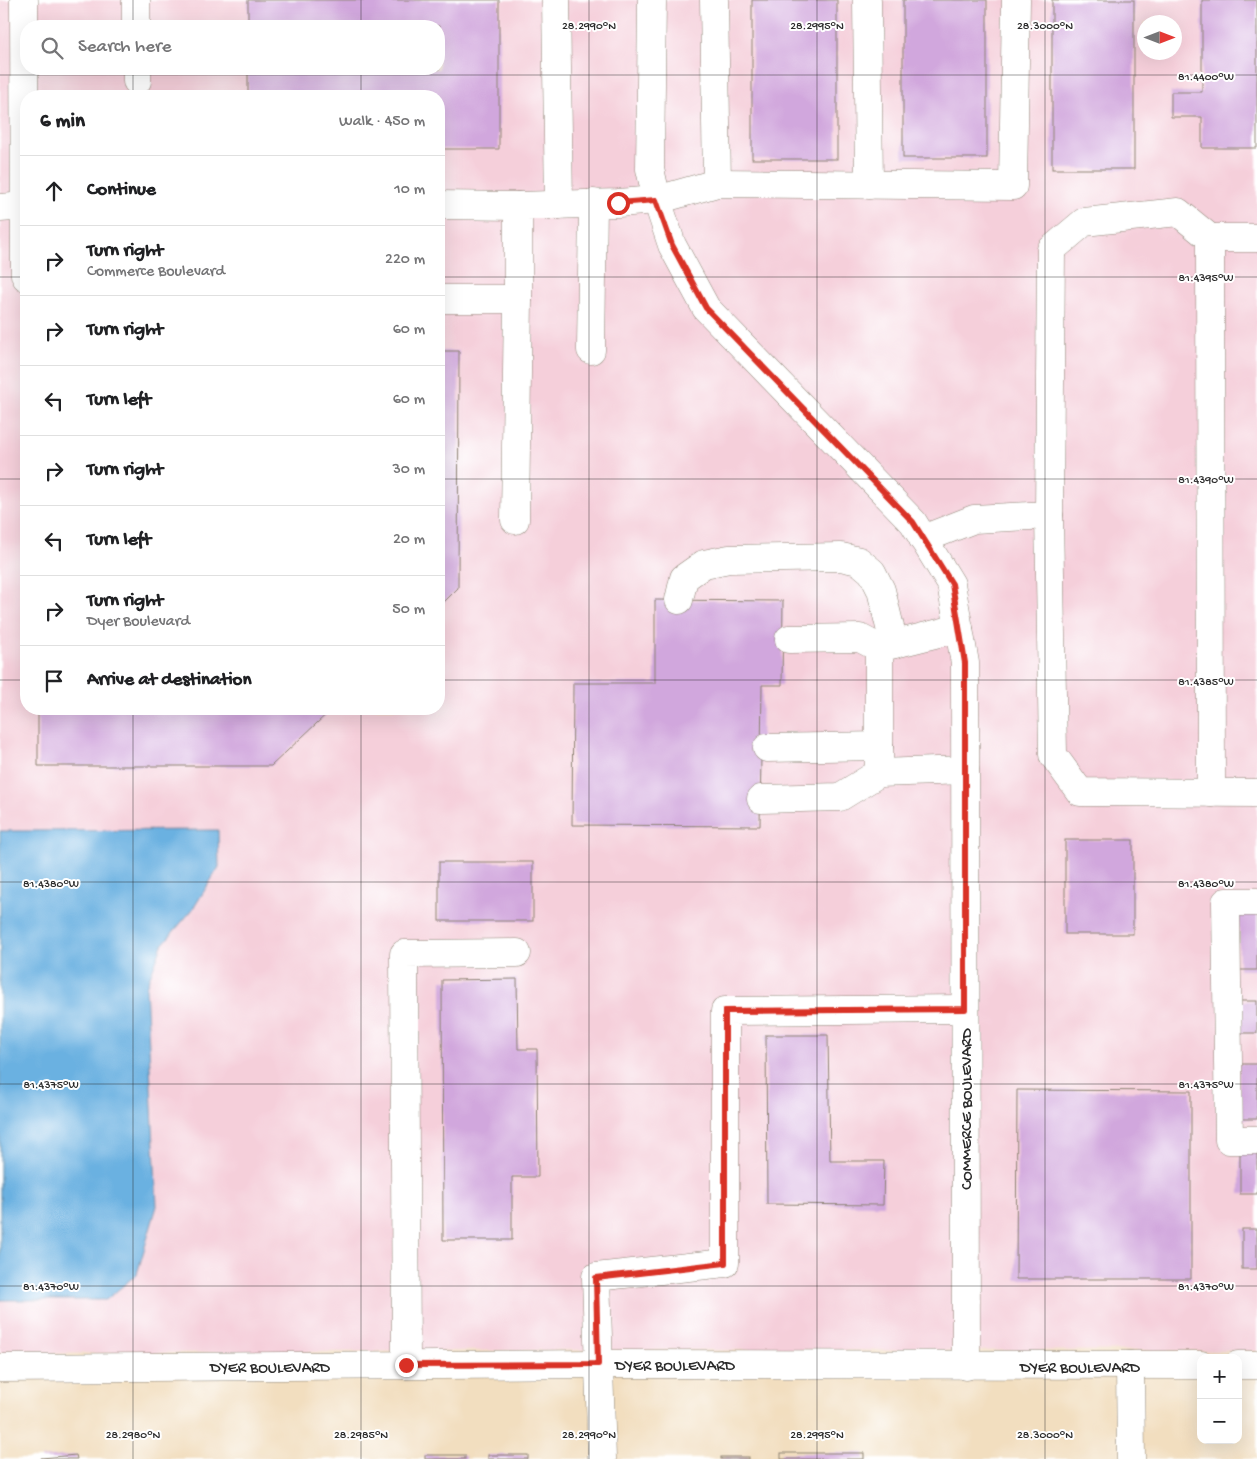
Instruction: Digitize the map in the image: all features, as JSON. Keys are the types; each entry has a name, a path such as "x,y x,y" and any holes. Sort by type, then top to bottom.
{"street":[{"path":"23,20 24,0"},
{"path":"136,0 136,20"},
{"path":"556,0 560,205"},
{"name":"COMMERCE BOULEVARD","path":"652,0 650,169 656,200 672,245 706,308 913,522 952,584 965,663 966,1366"},
{"path":"714,0 717,184"},
{"path":"867,0 869,185"},
{"path":"445,205 560,205 656,200 717,184 1013,186 1016,0"},
{"path":"21,75 21,90"},
{"path":"20,118 17,207 20,232"},
{"path":"591,350 593,203"},
{"path":"515,520 518,206"},
{"path":"1257,238 1210,238 1178,212 1084,222 1051,250 1049,515 1053,756 1080,792 1257,793"},
{"path":"1210,238 1211,793"},
{"path":"445,299 518,299"},
{"path":"923,539 974,519 1049,515"},
{"path":"679,600 684,578 704,564 730,559 841,557 859,561 872,572 881,590 886,646 878,746 878,773"},
{"path":"789,639 860,638 886,646 959,628"},
{"path":"767,748 878,746"},
{"path":"761,799 840,797 878,773 965,770"},
{"path":"1257,902 1226,902 1228,1140 1257,1140"},
{"path":"406,1365 404,954 517,953"},
{"path":"602,1459 596,1278 725,1263 725,1011 965,1009"},
{"name":"DYER BOULEVARD","path":"0,1368 598,1364 1197,1365"},
{"path":"1130,1365 1131,1459"},
{"path":"1242,1365 1257,1365"}],"shaded area":[{"path":"0,0 1257,0 1257,1351 598,1350 0,1354 0,1300 105,1300 157,1206 146,987 162,945 193,909 219,867 218,831 0,831"}],"water":[{"path":"218,830 219,867 193,909 162,945 146,987 157,1206 137,1274 106,1300 0,1300 0,831"}],"building":[{"path":"248,0 499,0 499,149 445,149 445,90 248,90 248,75 445,75 445,20 248,20"},
{"path":"752,0 837,0 837,159 752,159"},
{"path":"903,0 987,0 987,158 903,158"},
{"path":"1052,0 1134,0 1134,169 1052,169"},
{"path":"1202,0 1257,0 1257,148 1202,148 1202,117 1171,117 1171,92 1202,92"},
{"path":"445,351 459,351 458,588 445,601"},
{"path":"655,600 783,601 782,685 762,685 760,826 572,825 573,683 655,683"},
{"path":"38,715 326,715 271,766 38,766"},
{"path":"1065,840 1133,840 1133,934 1065,934"},
{"path":"439,862 533,862 533,921 439,921"},
{"path":"1239,914 1257,914 1257,970 1239,970"},
{"path":"517,979 518,1049 537,1049 538,1177 512,1177 512,1240 443,1240 442,980"},
{"path":"1239,1001 1257,1001 1257,1033 1239,1033"},
{"path":"766,1035 828,1035 830,1161 884,1161 883,1205 767,1204"},
{"path":"1239,1064 1257,1064 1257,1119 1239,1119"},
{"path":"1017,1090 1191,1091 1191,1279 1016,1279"},
{"path":"1240,1153 1257,1153 1257,1194 1240,1194"},
{"path":"1242,1229 1257,1229 1257,1269 1242,1269"},
{"path":"781,1453 864,1453 864,1459 781,1459"},
{"path":"76,1455 77,1459 41,1459 41,1458"},
{"path":"425,1455 465,1455 465,1459 425,1459"},
{"path":"488,1455 528,1455 528,1459 488,1459"},
{"path":"721,1457 749,1457 749,1459 721,1459"}],"route":[{"path":"406,1365 598,1364 596,1278 725,1263 725,1011 965,1009 965,663 952,584 913,522 706,308 672,245 656,200 618,203"}]}
